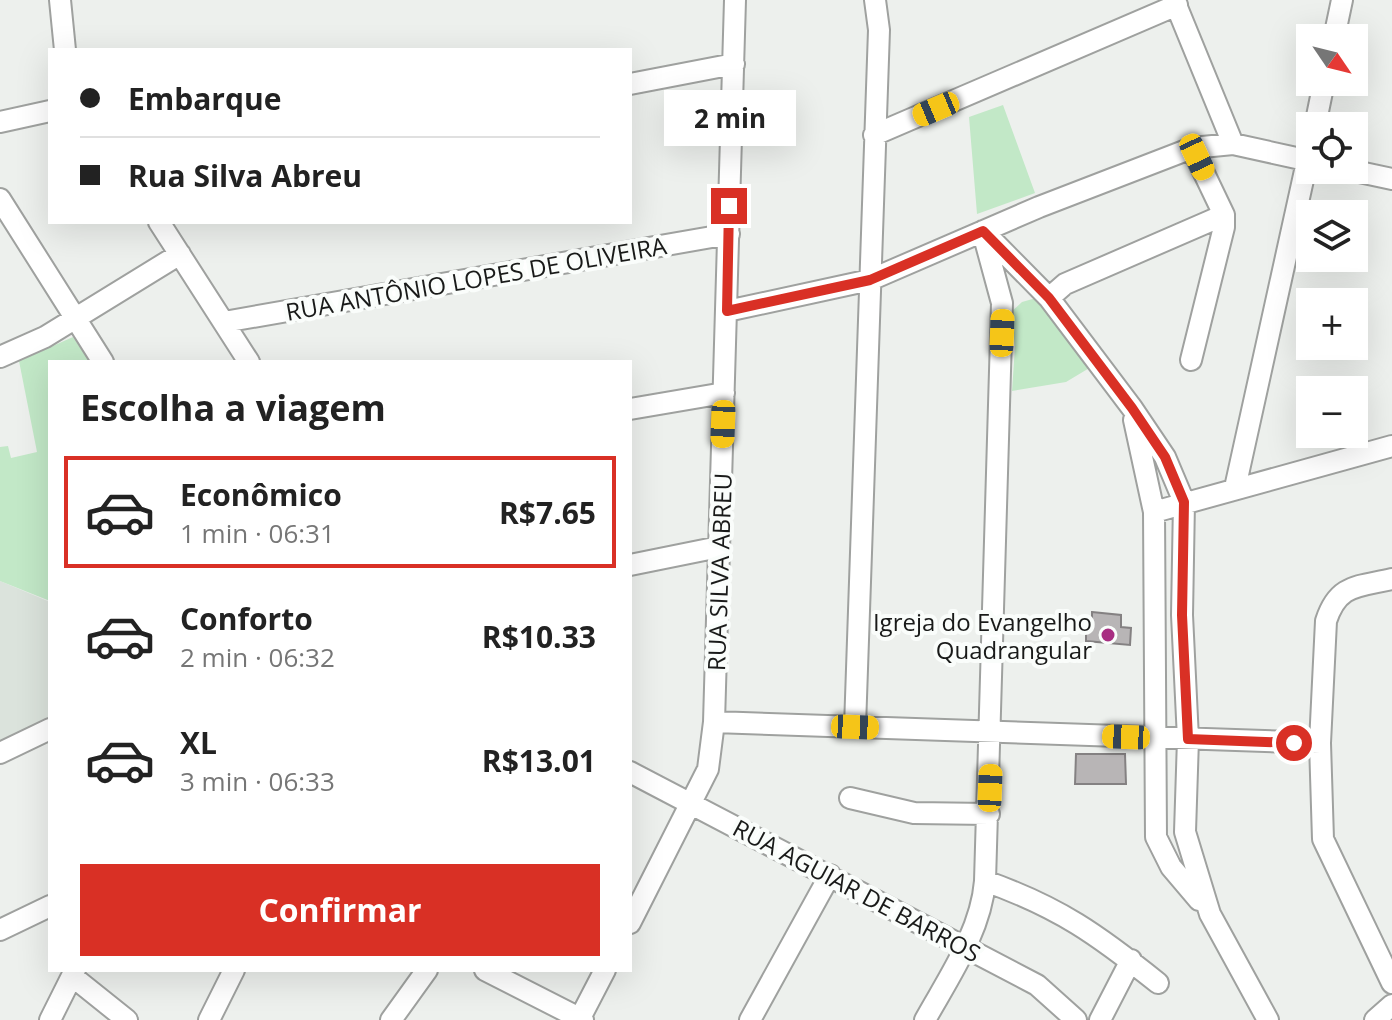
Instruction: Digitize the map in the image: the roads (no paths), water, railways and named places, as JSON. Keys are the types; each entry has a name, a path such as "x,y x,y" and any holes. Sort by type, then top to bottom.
{"street":[{"path":"60,0 65,48"},
{"name":"RUA SILVA ABREU","path":"632,919 693,804 708,769 714,722 735,0"},
{"path":"855,727 879,30 875,0"},
{"path":"1337,24 1342,0"},
{"path":"874,135 1176,3 1233,144"},
{"path":"632,84 734,64"},
{"path":"0,122 48,111"},
{"path":"727,311 870,280 983,231 1192,148 1233,144 1296,154"},
{"path":"1191,360 1224,227 1224,215 1192,148"},
{"path":"1368,174 1392,179"},
{"path":"1235,488 1303,184"},
{"path":"0,199 102,360"},
{"path":"1049,298 1065,284 1224,215"},
{"path":"160,224 248,360"},
{"path":"983,231 1049,298 1132,408 1165,457 1184,502 1182,615 1188,739 1185,832 1210,914"},
{"path":"925,1020 966,946 984,899 989,814 1002,303 983,231"},
{"name":"RUA ANTÔNIO LOPES DE OLIVEIRA","path":"224,322 729,234"},
{"path":"0,357 75,318 180,254"},
{"path":"632,409 724,393"},
{"path":"1132,408 1154,512 1156,837 1171,867 1210,914 1268,1020"},
{"path":"1154,512 1392,446"},
{"path":"632,565 719,547"},
{"path":"1392,579 1347,589 1332,602 1326,621 1320,743 1323,839 1386,960 1392,983"},
{"path":"714,722 1320,743"},
{"path":"0,753 48,730"},
{"name":"RUA AGUIAR DE BARROS","path":"632,773 1037,985 1076,1020"},
{"path":"850,798 914,813 989,814"},
{"path":"750,1020 830,875"},
{"path":"985,881 1038,900 1078,922 1158,983"},
{"path":"0,930 48,907"},
{"path":"1100,1020 1131,960"},
{"path":"209,1020 233,972"},
{"path":"391,1020 426,972"},
{"path":"489,972 580,1019 604,972"},
{"path":"50,1020 74,973 127,1020"},
{"path":"1375,1020 1392,1005"}],"place":[{"name":"Igreja do Evangelho Quadrangular","path":"1108,635"}]}
